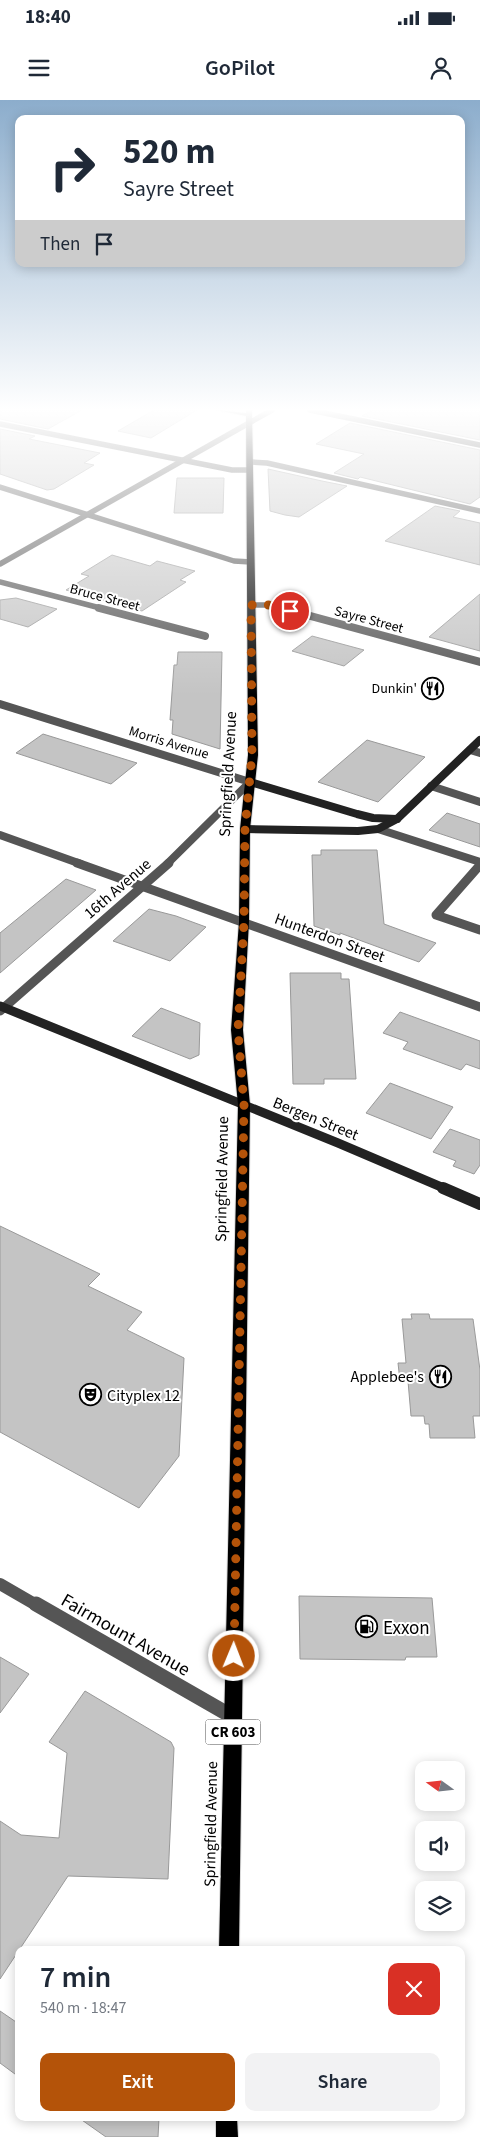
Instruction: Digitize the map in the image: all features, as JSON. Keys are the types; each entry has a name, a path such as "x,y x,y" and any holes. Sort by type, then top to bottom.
{"main road":[{"name":"Springfield Avenue","path":"229,1946 244,1105 238,1030 244,922 245,829 253,745 250,505"},
{"path":"245,829 358,831 378,829 397,819 480,740"},
{"name":"Morris Avenue","path":"250,782 357,814 374,818 397,819"},
{"name":"Bergen Street","path":"1,1008 244,1105 480,1204"},
{"path":"227,2121 227,2137"}],"street":[{"path":"55,505 234,561 251,562"},
{"path":"0,564 103,505"},
{"path":"454,505 480,511"},
{"name":"Bruce Street","path":"0,582 205,636"},
{"name":"Sayre Street","path":"251,605 270,605 480,662"},
{"name":"Morris Avenue","path":"0,704 250,782"},
{"path":"470,750 480,753"},
{"name":"16th Avenue","path":"1,1008 144,885 214,821 250,782"},
{"path":"431,786 480,802"},
{"path":"378,829 480,864 436,915 480,930"},
{"name":"Hunterdon Street","path":"0,835 144,885 480,1007"},
{"name":"Fairmount Avenue","path":"0,1584 233,1717"}],"building":[{"path":"175,505 223,505 223,513 174,513"},
{"path":"270,505 317,505 299,517 270,511"},
{"path":"435,506 460,511 453,517 480,523 480,565 385,541"},
{"path":"112,555 150,566 157,561 195,571 180,580 186,582 142,611 66,590 89,576 81,574"},
{"path":"480,594 480,651 429,637"},
{"path":"16,598 57,609 28,627 0,619 0,600"},
{"path":"312,636 364,650 344,666 292,651"},
{"path":"178,652 222,652 220,749 172,734 173,720 170,720 174,665 177,665"},
{"path":"43,734 137,763 111,784 16,753"},
{"path":"367,740 425,757 378,802 318,782"},
{"path":"447,813 480,824 480,847 429,830"},
{"path":"321,850 377,850 384,924 436,943 419,962 340,933 340,935 314,926 312,855 321,855"},
{"path":"66,879 96,890 0,973 0,933"},
{"path":"149,909 206,927 170,961 113,941"},
{"path":"290,973 341,973 341,979 349,979 356,1079 324,1079 324,1084 293,1084"},
{"path":"161,1008 200,1023 199,1055 190,1059 132,1036"},
{"path":"400,1012 480,1041 480,1069 466,1064 461,1070 403,1049 408,1042 383,1033"},
{"path":"390,1083 453,1107 431,1139 366,1113"},
{"path":"450,1129 480,1140 480,1165 474,1174 453,1166 456,1161 433,1152"},
{"name":"Cityplex 12","path":"0,1226 100,1274 88,1286 142,1312 127,1330 184,1358 179,1456 139,1508 0,1432"},
{"name":"Applebee's","path":"411,1314 429,1314 430,1319 473,1319 480,1370 480,1416 473,1416 475,1438 430,1438 429,1424 425,1424 424,1416 411,1416 408,1381 400,1381 398,1363 406,1363 402,1319 412,1319"},
{"name":"Exxon","path":"299,1596 432,1598 437,1657 406,1657 405,1660 300,1659"},
{"path":"0,1657 29,1674 0,1713"},
{"path":"85,1691 171,1742 174,1748 168,1879 68,1876 22,1946 15,1946 15,1956 0,1979 0,1821 21,1835 59,1838 67,1753 49,1742"},
{"path":"0,2011 15,2021 15,2074 0,2063"},
{"path":"83,2121 159,2121 158,2137 106,2137"}],"place":[{"name":"Dunkin'","path":"433,688"},
{"name":"Applebee's","path":"440,1376"},
{"name":"Cityplex 12","path":"91,1395"},
{"name":"Exxon","path":"367,1627"}],"route":[{"path":"234,1656 244,1105 238,1030 244,922 245,829 252,755 251,605 270,605 290,611"}]}
